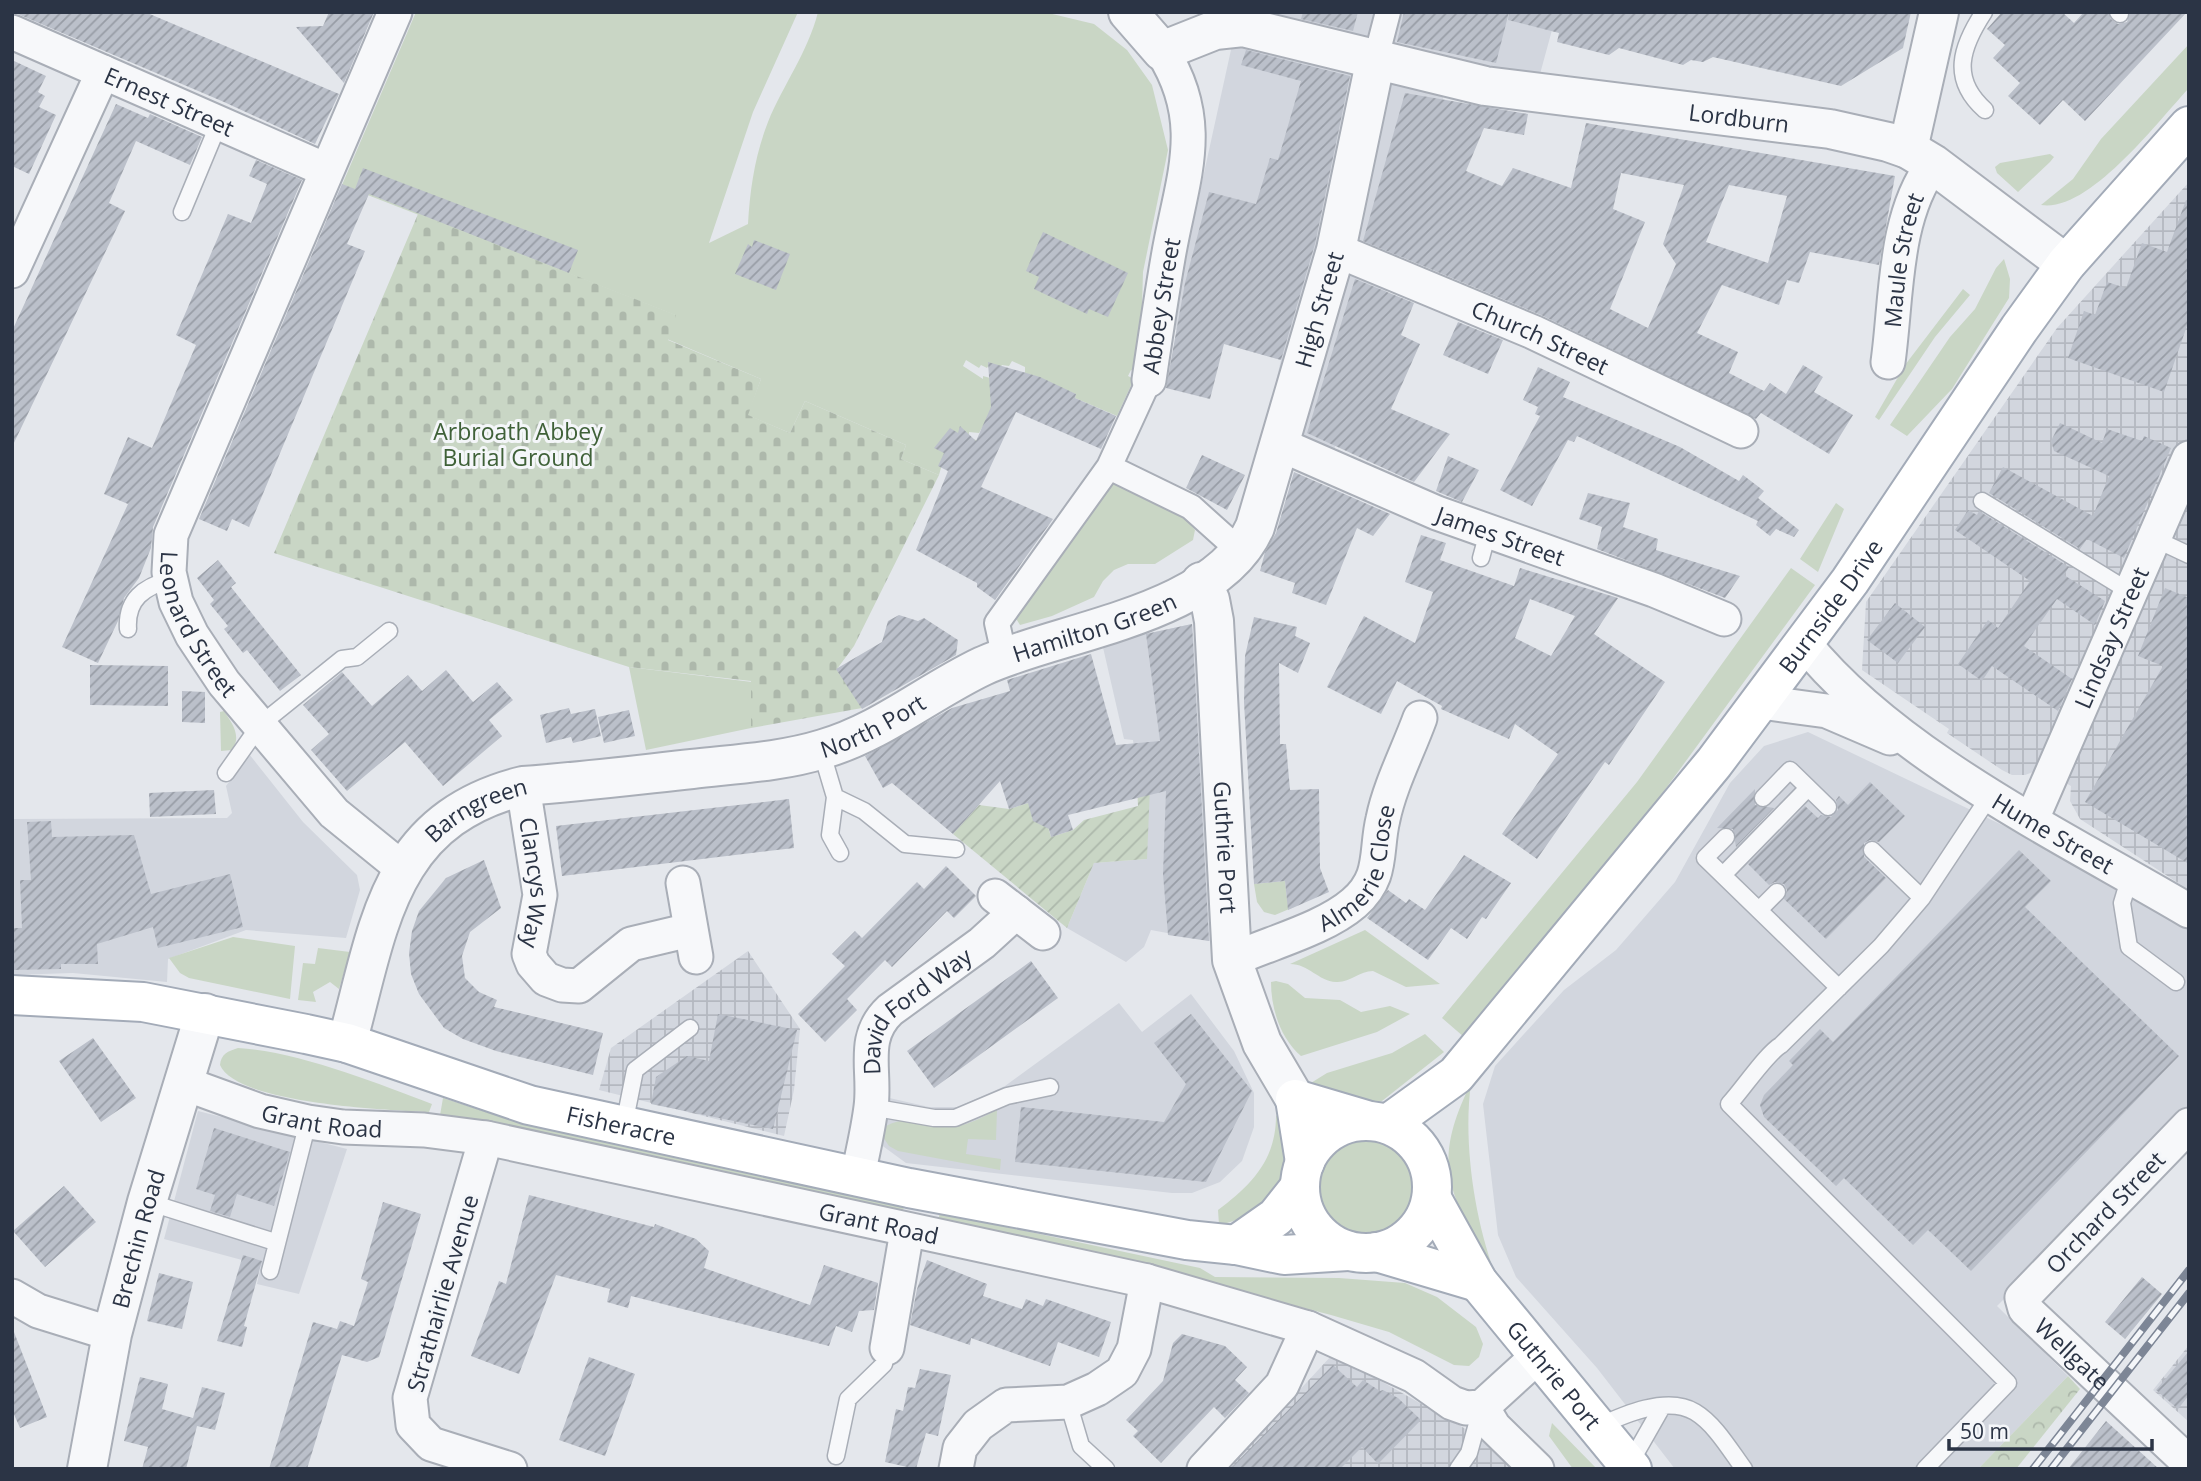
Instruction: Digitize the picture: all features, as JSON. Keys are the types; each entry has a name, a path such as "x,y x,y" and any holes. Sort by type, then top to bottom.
{"main road":[{"name":"Burnside Drive","path":"1422,1152 1456,1075 1590,915 1761,702 1850,581 2019,329 2066,264 2189,126"},
{"name":"Fisheracre","path":"12,995 100,998 205,1013 347,1043 491,1094 624,1128 858,1177 1195,1242 1237,1245 1284,1255 1363,1252"},
{"name":"Burnside Drive","path":"1377,1122 1456,1075"},
{"path":"1295,1099 1377,1122 1413,1140 1422,1152 1432,1183 1432,1199 1426,1215 1407,1240 1363,1252"},
{"name":"Guthrie Port","path":"1295,1099 1302,1175"},
{"path":"1237,1245 1276,1217 1302,1175 1319,1140 1332,1129 1377,1122"},
{"path":"1302,1175 1303,1209 1313,1227 1329,1242 1478,1282"},
{"name":"Guthrie Port","path":"1432,1199 1478,1282 1630,1467"}],"street":[{"name":"Leonard Street","path":"395,12 171,535 171,579 176,602 192,635 224,683 334,813 403,869"},
{"name":"Abbey Street","path":"995,662 997,623 1109,467 1149,380 1191,133 1184,92 1162,51 1128,12"},
{"name":"High Street","path":"1201,582 1240,551 1255,527 1336,250 1388,12"},
{"path":"1921,157 1944,69 1940,12"},
{"name":"Lordburn","path":"1162,51 1215,30 1243,27 1485,86 1830,129 1921,157 2066,264"},
{"name":"Ernest Street","path":"12,32 326,170"},
{"path":"12,271 103,72"},
{"name":"Maule Street","path":"1888,362 1903,241 1922,180 1921,157"},
{"name":"Church Street","path":"1336,250 1521,327 1741,431"},
{"name":"James Street","path":"1279,444 1484,545 1654,590 1724,620"},
{"name":"Lindsay Street","path":"2032,819 2189,457"},
{"path":"1109,467 1191,507 1240,551"},
{"name":"Hamilton Green","path":"995,662 1139,615 1201,582"},
{"name":"Guthrie Port","path":"1201,582 1210,600 1214,621 1233,960 1262,1043 1295,1099"},
{"name":"Hume Street","path":"1804,643 1842,684 1921,751"},
{"name":"North Port","path":"751,762 821,750 860,737 995,662"},
{"name":"Hume Street","path":"1761,702 1827,711 1921,751 2189,911"},
{"name":"Almerie Close","path":"1233,960 1334,916 1355,902 1371,882 1378,867 1382,819 1420,718"},
{"name":"Barngreen","path":"347,1043 388,897 403,869 431,834 466,807 495,793 523,786 751,762"},
{"name":"Clancys Way","path":"523,786 540,895 529,954 533,964 546,979 562,985 579,986 631,944 693,944 682,883"},
{"name":"David Ford Way","path":"858,1177 871,1107 870,1045 879,1021 890,1010 982,943 1006,904 1043,933"},
{"name":"Brechin Road","path":"87,1469 112,1334 147,1202 205,1013"},
{"name":"Grant Road","path":"183,1083 260,1111 307,1122 424,1130 486,1138 907,1231 1147,1280 1308,1328 1413,1376 1452,1403 1466,1408 1482,1407"},
{"name":"Orchard Street","path":"2022,1298 2189,1125"},
{"name":"Strathairlie Avenue","path":"486,1138 410,1398 414,1425 431,1444 510,1469"},
{"path":"887,1348 907,1231"},
{"path":"956,1469 960,1448 978,1425 1006,1405 1068,1402 1122,1372 1134,1349 1147,1280"},
{"path":"12,1296 38,1311 112,1334"},
{"name":"Wellgate","path":"2022,1298 2025,1309 2186,1456"},
{"path":"1204,1469 1282,1385 1308,1328"},
{"path":"1538,1357 1482,1407 1494,1427 1538,1469"}],"lane":[{"path":"1984,12 1944,69 1985,110"},
{"path":"182,212 219,122"},
{"path":"1982,501 2132,593"},
{"path":"2155,539 2189,555"},
{"path":"128,629 127,612 139,593 171,579"},
{"path":"226,773 260,725 342,659 357,657 389,631"},
{"path":"821,750 835,797 830,835 840,853"},
{"path":"1763,798 1790,770 1828,807"},
{"path":"1723,875 1808,788"},
{"path":"1925,1469 2008,1383 1730,1104 1756,1074 1770,1052 1781,1045 1839,988 1922,898 1991,794"},
{"path":"835,797 864,811 905,844 956,849"},
{"path":"1726,837 1705,858 1839,988"},
{"path":"1872,850 1922,898"},
{"path":"2130,876 2122,903 2129,947 2176,982"},
{"path":"1759,910 1777,892"},
{"path":"624,1128 635,1070 690,1028"},
{"path":"871,1107 934,1118 955,1118 1007,1096 1050,1087"},
{"path":"270,1271 275,1242 307,1122"},
{"path":"147,1202 275,1242"},
{"path":"836,1456 848,1399 884,1364 887,1348"},
{"path":"1068,1402 1081,1446 1106,1469"},
{"path":"1597,1427 1628,1412 1679,1405 1695,1412 1709,1424 1744,1469"},
{"path":"1458,1469 1469,1453 1482,1407"},
{"path":"1630,1467 1662,1408"}],"shaded area":[{"path":"1191,12 1498,12 1552,30 1540,74 1450,60 1433,152 1333,453 1266,424 1281,360 1170,328 1236,27"},
{"path":"2189,182 2189,890 2080,819 2070,801 2071,786 2042,769 2025,775 2012,775 2002,770 1947,733 1949,729 1862,670 1866,602 2057,328"},
{"path":"1192,624 1209,779 1210,941 1151,930 1144,947 1126,962 1067,928 1094,863 1147,859 1133,740 1124,739 1102,643"},
{"path":"1808,732 2092,868 2189,923 2189,1114 1997,1306 2068,1376 1978,1469 1675,1469 1597,1368 1516,1277 1498,1235 1483,1104 1495,1066 1564,990 1616,950 1675,882 1730,783 1764,746"},
{"path":"249,754 303,822 357,875 360,890 346,938 246,930 168,959 167,982 73,973 12,975 12,819 227,818 232,813 226,786"},
{"path":"748,951 800,1029 794,1090 784,1136 599,1090 611,1048"},
{"path":"1191,994 1234,1051 1254,1093 1254,1127 1242,1161 1220,1182 1192,1193 1172,1193 906,1163 880,1144 885,1097 929,1107 958,1107 1005,1086 1119,1003 1142,1032"},
{"path":"198,1111 347,1149 299,1294 257,1284 261,1265 164,1239"},
{"path":"2189,1345 2189,1422 2153,1390"},
{"path":"1333,1354 1503,1450 1523,1469 1226,1469"}],"green space":[{"path":"416,12 798,12 753,112 709,243 748,224 754,172 763,134 802,55 818,12 1044,12 1094,24 1127,50 1152,85 1168,150 1143,272 1140,374 1131,370 1128,376 1134,379 1117,416 1075,398 1076,394 1025,375 1025,367 1012,361 1009,366 1002,365 1000,368 990,363 987,368 981,365 979,368 966,360 963,366 983,379 983,376 990,378 992,410 979,433 969,432 969,437 978,441 946,450 939,475 901,459 906,445 805,401 790,433 747,415 761,379 667,339 675,315 342,185"},
{"path":"2189,44 2189,88 2141,142 2101,180 2080,195 2060,204 2041,205 2073,179 2101,139"},
{"path":"2050,154 2054,157 2050,162 2018,192 1997,173 1995,167 2000,163"},
{"name":"Arbroath Abbey Burial Ground","path":"418,214 676,315 668,340 761,379 748,415 790,433 805,401 906,445 901,459 939,475 854,646 837,669 862,708 751,728 751,681 629,667 274,553"},
{"path":"2004,259 2010,279 2009,298 1952,389 1907,436 1890,425 1950,337 1975,309 1996,268"},
{"path":"1963,289 1970,295 1935,337 1879,420 1875,417 1905,365"},
{"path":"1115,481 1182,514 1195,530 1193,540 1155,564 1128,564 1114,570 1103,581 1094,597 1052,616 1020,625 1015,617"},
{"path":"1836,503 1844,509 1818,572 1800,559"},
{"path":"1791,568 1815,585 1639,825 1464,1037 1442,1018 1637,782"},
{"path":"629,667 752,682 751,728 646,750"},
{"path":"224,711 235,730 236,740 232,750 221,751 220,712"},
{"path":"1137,787 1150,787 1147,859 1094,863 1067,928 953,834 979,805 1009,809 1028,803 1047,823 1051,837 1073,830 1084,820 1138,806"},
{"path":"1285,881 1287,900 1294,907 1275,915 1264,912 1257,902 1254,884"},
{"path":"1365,930 1440,984 1406,987 1373,971 1336,982 1290,964"},
{"path":"233,937 295,946 290,999 189,978 180,973 169,958"},
{"path":"318,948 350,952 339,989 330,982 313,992 316,1002 298,1000 303,963 315,964"},
{"path":"1271,982 1288,984 1305,998 1340,1000 1361,1012 1390,1006 1410,1014 1377,1032 1301,1056 1287,1040 1278,1022 1271,992"},
{"path":"1425,1034 1444,1052 1382,1101 1367,1105 1306,1086 1327,1073 1392,1053"},
{"path":"238,1048 261,1050 310,1061 432,1104 429,1112 350,1107 254,1089 232,1078 220,1065 226,1054"},
{"path":"1471,1083 1468,1129 1472,1178 1481,1227 1494,1271 1457,1201 1448,1160 1458,1112"},
{"path":"443,1098 517,1122 904,1207 901,1217 439,1121"},
{"path":"997,1110 996,1140 968,1139 966,1154 1001,1159 1000,1170 898,1151 889,1146 883,1137 886,1126 894,1122 956,1126"},
{"path":"1280,1113 1288,1151 1284,1178 1277,1190 1257,1209 1232,1222 1219,1225 1218,1210 1251,1181 1266,1158 1272,1146 1276,1116"},
{"path":"1367,1141 1385,1145 1400,1155 1410,1170 1414,1188 1410,1206 1400,1221 1385,1231 1367,1235 1349,1231 1334,1221 1324,1206 1320,1188 1324,1170 1334,1155 1349,1145"},
{"path":"940,1213 1200,1268 1215,1277 1339,1278 1405,1283 1437,1297 1476,1327 1483,1344 1479,1357 1469,1366 1454,1365 1389,1332 1331,1315 1203,1282 936,1227"},
{"path":"2068,1376 2080,1389 2016,1469 1978,1469"},
{"path":"1552,1423 1597,1469 1573,1469 1549,1436"}],"building":[{"path":"13,12 145,12 339,94 315,144"},
{"path":"329,12 374,12 344,83 296,27 323,26"},
{"path":"1303,12 1358,12 1353,31 1301,19"},
{"path":"1404,12 1509,12 1496,63 1397,42"},
{"path":"1509,12 1911,12 1903,48 1841,86 1713,57 1703,62 1691,60 1683,65 1619,48 1609,55 1557,42 1559,33 1508,20"},
{"path":"2002,12 2062,12 2074,23 2084,12 2108,12 2111,19 2118,24 2127,22 2130,12 2187,12 2085,121 2063,100 2040,125 2008,96 2020,83 1993,58 2005,45 1987,29"},
{"path":"1246,50 1350,76 1315,244 1281,360 1224,344 1210,399 1166,388 1185,283 1209,192 1256,204 1270,158 1278,160 1301,81 1241,65"},
{"path":"12,60 46,76 38,92 45,96 39,107 56,115 29,174 12,166"},
{"path":"1405,93 1528,114 1524,135 1484,128 1466,171 1502,186 1513,168 1571,188 1586,123 1895,176 1879,265 1810,252 1799,283 1787,280 1779,305 1722,285 1697,333 1738,352 1729,373 1764,391 1770,383 1786,394 1803,365 1823,377 1814,392 1853,415 1829,454 1761,413 1756,419 1541,315 1363,241","holes":["1621,173 1684,185 1663,244 1676,264 1648,328 1610,309 1645,222 1613,209","1729,185 1787,196 1768,263 1706,242"]},
{"path":"116,104 148,118 150,114 202,137 190,165 136,141 109,203 125,211 12,447 12,331"},
{"path":"256,160 302,180 153,527 151,548 139,578 124,598 118,621 98,663 62,647 128,504 104,494 128,437 152,448 196,345 176,335 228,214 251,223 267,184 249,176"},
{"path":"363,168 578,250 569,273 369,194 347,244 365,251 249,527 232,519 227,531 199,519 342,184 355,189"},
{"path":"2186,200 2189,201 2189,320 2164,392 2068,358 2084,311 2095,315 2107,282 2126,288 2142,243 2167,252"},
{"path":"1043,232 1128,273 1108,317 1089,309 1087,314 1034,289 1039,277 1026,271"},
{"path":"754,240 790,254 776,290 735,274 748,244 752,247"},
{"path":"1355,279 1414,303 1401,335 1420,344 1391,409 1450,434 1414,482 1307,433"},
{"path":"1458,322 1503,340 1488,374 1443,355"},
{"path":"988,362 1040,377 1076,394 1075,398 1116,416 1101,449 1016,412 981,487 1053,519 995,600 977,587 977,583 916,550 948,471 938,466 944,453 934,448 950,428 958,433 960,426 976,441 991,407"},
{"path":"1538,367 1570,382 1563,397 1680,447 1739,481 1743,475 1764,491 1758,498 1799,530 1794,537 1776,529 1770,536 1756,525 1758,521 1577,436 1574,442 1568,440 1532,506 1500,490 1540,416 1535,414 1538,407 1523,400"},
{"path":"2060,423 2102,443 2107,429 2142,441 2144,436 2171,448 2124,558 2087,539 2080,549 1989,493 2003,467 2093,516 2109,476 2054,451 2051,441"},
{"path":"1202,455 1245,475 1227,510 1186,488"},
{"path":"1448,456 1479,470 1462,502 1436,491"},
{"path":"1294,472 1390,514 1373,536 1357,528 1326,605 1292,593 1295,583 1260,571 1265,552 1276,533"},
{"path":"1588,493 1630,503 1623,527 1658,539 1656,550 1740,576 1725,598 1597,549 1602,527 1579,519"},
{"path":"1968,510 1977,515 1979,511 2069,567 2064,575 2105,601 2095,625 2057,599 2024,646 2072,679 2058,711 1992,666 1982,681 1958,664 1988,620 1998,628 2030,581 1955,530"},
{"path":"1421,535 1446,543 1440,560 1514,586 1520,568 1618,598 1594,634 1665,682 1609,765 1605,762 1537,859 1502,834 1558,754 1515,724 1509,739 1441,709 1442,706 1397,681 1381,714 1327,687 1364,616 1415,643 1433,592 1405,582","holes":["1530,599 1575,616 1551,656 1515,638"]},
{"path":"218,560 236,583 231,587 301,675 280,691 247,650 243,653 224,629 228,626 210,604 214,600 197,578"},
{"path":"2165,588 2189,598 2189,864 2085,802 2163,666 2138,656"},
{"path":"1895,603 1925,627 1898,663 1867,640"},
{"path":"899,615 918,621 924,618 958,640 956,655 862,709 836,669 882,642 888,621"},
{"path":"1254,617 1297,627 1295,636 1310,643 1298,673 1279,663 1280,744 1286,744 1290,790 1319,789 1320,868 1329,892 1288,910 1285,881 1254,884 1244,702 1245,656"},
{"path":"1192,624 1209,941 1168,935 1163,874 1166,791 1068,815 1073,830 1051,837 1049,829 1033,821 1028,803 1009,809 1000,781 953,834 892,783 883,788 865,756 952,708 1010,691 1007,680 1091,654 1116,745 1160,741 1146,634"},
{"path":"90,665 168,666 168,706 90,705"},
{"path":"446,670 473,702 497,682 513,700 489,720 502,736 443,786 405,742 347,791 311,750 329,734 303,705 342,672 372,706 408,675 422,691"},
{"path":"182,691 205,692 205,723 182,722"},
{"path":"569,708 571,714 595,709 601,736 573,743 571,737 546,743 540,715"},
{"path":"629,710 635,736 604,743 598,717"},
{"path":"1870,782 1905,816 1879,842 1870,840 1864,843 1864,857 1886,878 1826,939 1784,899 1787,890 1784,884 1775,882 1769,885 1748,864 1805,806 1818,818 1821,815 1831,817 1838,810 1836,800 1839,796 1848,805"},
{"path":"1755,789 1755,805 1774,808 1736,847 1733,829 1717,828"},
{"path":"214,790 216,814 150,817 149,793"},
{"path":"789,799 794,848 562,876 556,826"},
{"path":"51,821 52,837 134,835 151,894 230,874 243,927 158,948 153,927 97,944 98,964 61,964 61,969 12,970 12,928 22,928 20,880 31,880 27,822"},
{"path":"2019,850 2051,881 2025,907 2179,1056 1971,1271 1928,1230 1913,1245 1844,1178 1836,1186 1764,1117 1760,1105 1764,1095 1793,1065 1789,1061 1820,1029 1833,1042"},
{"path":"1464,855 1511,883 1486,919 1482,917 1467,939 1451,928 1428,960 1367,918 1388,890 1406,903 1409,899 1425,910"},
{"path":"484,860 501,908 470,932 462,956 465,978 479,992 497,1000 494,1007 603,1033 593,1075 496,1051 463,1039 444,1028 419,994 411,974 409,953 412,931 419,911 446,878"},
{"path":"946,866 976,896 954,918 947,911 892,967 885,960 847,999 857,1010 825,1042 798,1014 845,966 832,954 855,931 862,938 917,882 924,889"},
{"path":"1031,961 1058,998 934,1088 907,1051"},
{"path":"718,1014 797,1030 773,1129 651,1104 656,1077 687,1056 709,1061"},
{"path":"1191,1014 1252,1091 1206,1182 1015,1162 1021,1107 1164,1122 1186,1084 1154,1043"},
{"path":"93,1038 136,1098 101,1122 59,1061"},
{"path":"214,1128 290,1152 274,1206 237,1194 230,1217 210,1211 215,1195 196,1189"},
{"path":"64,1186 96,1222 45,1267 13,1231"},
{"path":"529,1195 654,1227 655,1224 696,1239 709,1251 704,1268 810,1305 824,1265 878,1283 874,1310 859,1311 852,1332 836,1326 829,1346 631,1296 628,1308 607,1302 610,1289 556,1275 519,1374 471,1356 499,1281 506,1284"},
{"path":"383,1202 421,1214 379,1357 367,1362 342,1355 307,1469 269,1469 313,1322 337,1329 340,1321 354,1326 368,1282 361,1279"},
{"path":"243,1255 262,1261 244,1326 247,1327 242,1347 217,1341"},
{"path":"927,1260 987,1284 983,1296 1022,1309 1026,1299 1043,1306 1046,1299 1111,1322 1099,1357 1058,1342 1050,1366 971,1338 970,1345 910,1325 917,1289"},
{"path":"159,1273 193,1282 182,1329 147,1321"},
{"path":"2142,1277 2162,1294 2125,1339 2105,1322"},
{"path":"14,1332 47,1417 20,1428 12,1410"},
{"path":"1182,1334 1225,1346 1247,1367 1235,1380 1249,1393 1225,1418 1214,1407 1161,1463 1133,1436 1138,1431 1126,1420 1163,1381 1173,1343"},
{"path":"2189,1351 2189,1395 2178,1409 2156,1390"},
{"path":"589,1357 635,1374 605,1456 559,1440"},
{"path":"1333,1365 1357,1387 1363,1380 1398,1398 1421,1420 1378,1464 1362,1447 1340,1469 1230,1469"},
{"path":"920,1369 951,1375 938,1436 926,1433 916,1469 885,1462 896,1409 903,1411 908,1387 915,1388"},
{"path":"140,1377 168,1384 162,1409 193,1418 202,1387 225,1393 215,1430 197,1426 186,1469 142,1469 148,1447 124,1441"},
{"path":"2106,1421 2159,1469 2068,1469"}],"railway":[{"path":"2033,1469 2189,1270"},
{"path":"2051,1469 2189,1293"}]}
